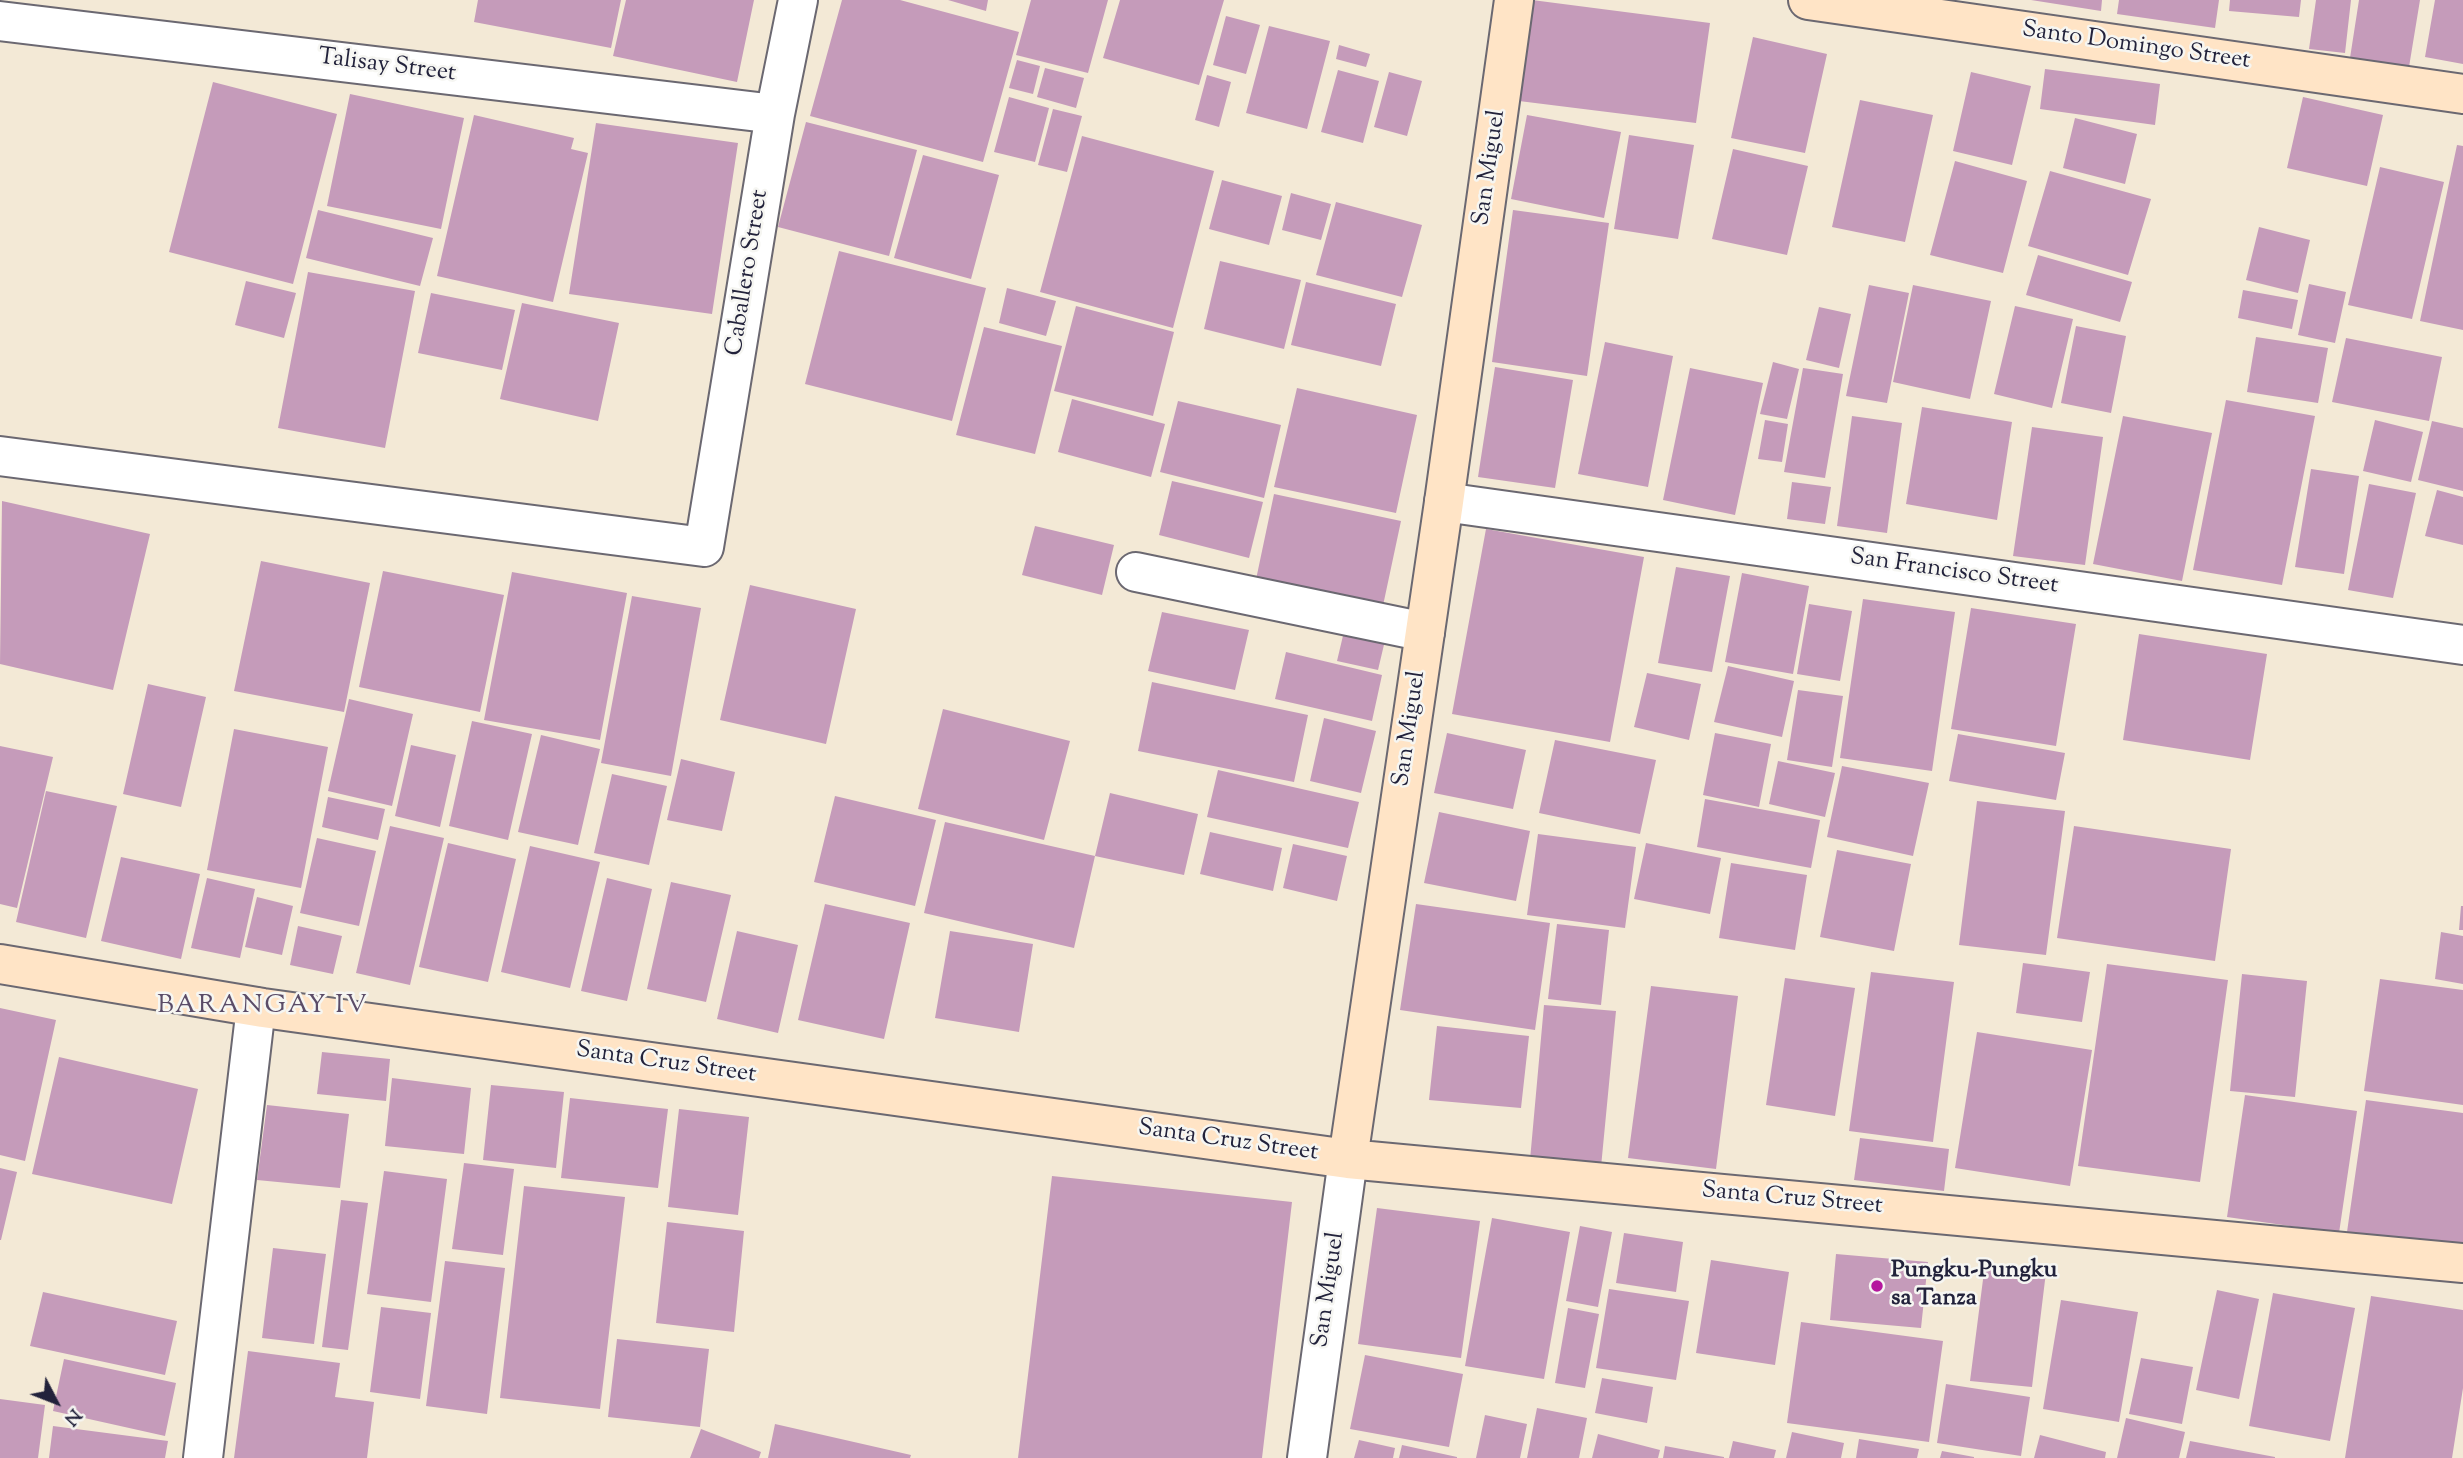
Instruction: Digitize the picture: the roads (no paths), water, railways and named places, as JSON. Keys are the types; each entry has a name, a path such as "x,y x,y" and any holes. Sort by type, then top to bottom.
{"main road":[{"name":"San Miguel","path":"1348,1158 1514,0"},
{"name":"Santo Domingo Street","path":"1808,0 2463,94"},
{"name":"Santa Cruz Street","path":"0,964 256,1007 1348,1158 2463,1263"}],"street":[{"name":"Caballero Street","path":"0,456 704,547 775,114 798,0"},
{"name":"Talisay Street","path":"0,20 775,114"},
{"name":"San Francisco Street","path":"1444,502 2463,645"},
{"path":"1136,572 1425,632"},
{"path":"203,1458 256,1007"},
{"name":"San Miguel","path":"1307,1458 1348,1158"}],"place":[{"name":"Pungku-Pungku sa Tanza","path":"1877,1286"}],"district":[{"name":"BARANGAY IV","path":"263,1008"}]}
